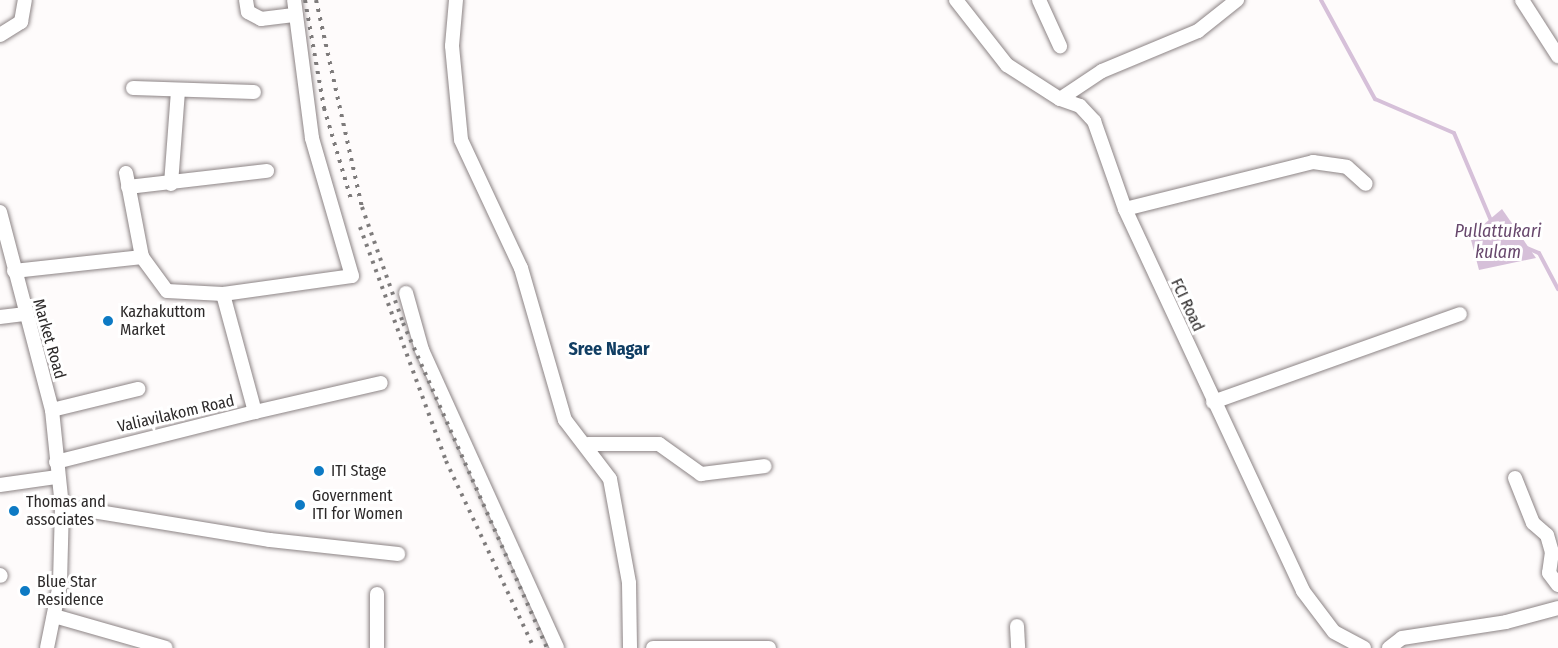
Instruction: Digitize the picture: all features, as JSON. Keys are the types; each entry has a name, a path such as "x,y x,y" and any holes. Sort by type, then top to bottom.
{"street":[{"path":"0,35 21,22 25,0"},
{"path":"246,0 248,12 261,19 296,15"},
{"path":"267,171 171,184 127,180 142,258 167,291 223,294 352,276 312,138 294,0"},
{"path":"456,0 452,46 461,140 521,268 565,420 588,444 610,479 629,584 630,648"},
{"name":"FCI Road","path":"956,0 1007,65 1060,99 1080,106 1094,121 1125,209 1303,591 1334,632 1364,648"},
{"path":"1039,0 1060,46"},
{"path":"1060,99 1102,71 1198,31 1237,0"},
{"path":"1521,0 1558,56"},
{"path":"133,88 178,92 254,92"},
{"path":"171,184 178,92"},
{"path":"1125,209 1313,162 1347,167 1366,184"},
{"name":"Market Road","path":"0,212 24,314 52,411 57,477 62,506 60,584 46,648"},
{"path":"14,271 142,258"},
{"path":"406,292 422,350 557,648"},
{"name":"Valiavilakom Road","path":"56,462 255,412 223,294"},
{"path":"0,317 24,314"},
{"path":"1213,402 1460,314"},
{"path":"255,412 381,383"},
{"path":"52,411 138,389"},
{"path":"588,444 659,444 701,474 765,466"},
{"path":"0,485 57,477"},
{"path":"1515,478 1533,523 1547,535 1552,552 1549,573 1558,585"},
{"path":"62,506 270,540 398,554"},
{"path":"377,594 377,648"},
{"path":"1389,648 1402,638 1506,622 1558,608"},
{"path":"54,616 166,648"},
{"path":"1017,627 1018,648"},
{"path":"653,648 769,648"}],"water":[{"name":"Pullattukari kulam","path":"1502,209 1536,258 1479,270 1470,236"}],"waterway":[{"path":"1321,0 1375,99 1454,133 1492,223"},
{"path":"1527,248 1539,253 1558,289"}],"railway":[{"path":"305,0 324,108 351,199"},
{"path":"316,0 362,207 403,323 547,648"},
{"path":"360,227 446,461 534,648"}],"place":[{"name":"Kazhakuttom Market","path":"108,321"},
{"name":"ITI Stage","path":"319,471"},
{"name":"Government ITI for Women","path":"300,505"},
{"name":"Thomas and associates","path":"14,511"},
{"name":"Blue Star Residence","path":"25,591"}],"district":[{"name":"Sree Nagar","path":"609,349"}]}
